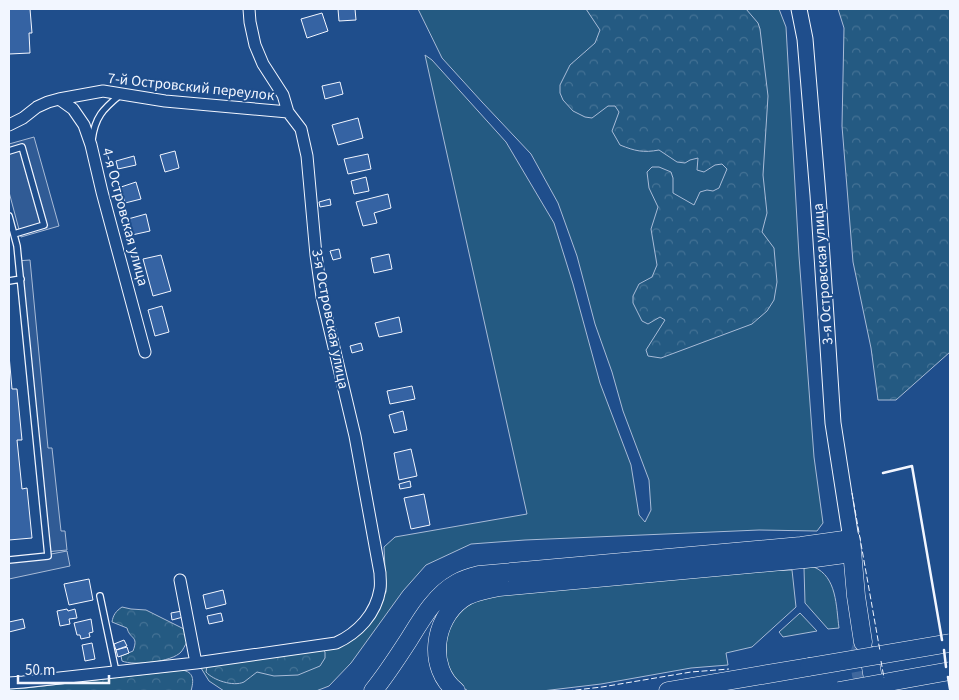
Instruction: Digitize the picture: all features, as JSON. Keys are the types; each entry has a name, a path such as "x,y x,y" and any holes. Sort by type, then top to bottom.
{"main road":[{"name":"3-я Островская улица","path":"799,9 805,39 833,423 851,546"},
{"path":"373,691 432,605 456,583 467,578 801,546 851,546"},
{"path":"851,546 866,648 875,691"},
{"path":"456,691 443,675 438,658 437,639 442,622 451,608 462,598 476,592 499,587 815,558 851,546"},
{"path":"668,691 950,643"},
{"path":"839,691 950,671"}],"street":[{"name":"3-я Островская улица","path":"9,681 196,663 336,643 355,632 363,624 372,610 380,588 380,573 354,436 322,297 316,255 307,156 301,129 288,112 283,94 263,64 255,45 249,9"},
{"name":"7-й Островский переулок","path":"9,125 24,118 37,107 59,99 103,91 165,101 288,112"},
{"name":"4-я Островская улица","path":"59,99 73,109 84,125 91,145 145,352"},
{"path":"180,580 196,663"}],"lane":[{"path":"91,145 94,126 105,107 122,94"},
{"path":"9,151 22,147 44,225 14,234"},
{"path":"9,216 17,246 48,556 9,560"},
{"path":"9,280 20,279"},
{"path":"100,596 116,672"}],"green space":[{"path":"418,9 779,9 786,27 799,256 814,457 823,523 817,531 759,530 471,544 426,565 403,591 351,663 329,686 316,691 224,691 209,681 201,668 312,649 362,633 386,592 384,547 395,537 527,514 425,55 432,60 506,142 554,223 600,383 631,465 639,515 645,522 651,510 649,480 623,411 595,324 577,256 558,203 531,154 442,58"},
{"path":"586,9 746,9 758,23 760,29 768,96 763,175 767,213 762,232 774,248 777,282 774,300 767,311 752,324 661,358 648,356 646,350 665,320 660,317 648,324 642,321 633,303 633,296 639,284 652,277 657,265 651,229 658,207 649,188 647,172 652,167 659,167 671,172 673,193 694,205 700,192 713,191 719,188 727,169 722,164 715,165 704,172 697,170 698,158 685,163 677,162 659,150 639,151 620,145 612,131 619,112 615,106 608,106 592,118 573,111 563,100 560,93 560,85 570,65 595,43 600,30"},
{"path":"838,9 950,9 950,352 896,400 878,400 871,348 853,262 842,126 844,28"},
{"path":"814,567 822,572 831,585 836,602 839,628 828,629 805,603 804,568"},
{"path":"792,570 796,607 752,647 726,653 728,665 691,668 601,684 542,691 468,691 450,673 446,659 446,633 458,610 481,596 757,571"},
{"path":"122,607 146,610 184,629 187,642 182,651 162,661 135,663 122,661 121,656 133,651 135,640 127,628 112,622 115,613"},
{"path":"800,613 817,631 783,637 779,632"},
{"path":"321,647 325,652 325,658 320,666 298,675 274,676 257,672 244,682 234,684 218,680 206,672 207,666"},
{"path":"182,670 189,673 192,677 191,691 9,691 9,689"}],"shaded area":[{"path":"34,137 59,226 21,237 9,192 9,144"},
{"path":"30,260 48,448 52,448 61,531 65,531 67,550 45,552 16,261"},
{"path":"67,551 70,566 9,579 9,562"}],"building":[{"path":"9,9 30,9 32,33 29,33 30,53 9,54"},
{"path":"338,9 355,9 356,20 339,21"},
{"path":"322,13 328,31 307,38 301,19"},
{"path":"340,82 343,94 325,99 322,86"},
{"path":"358,118 363,138 338,145 332,125"},
{"path":"175,151 179,168 165,172 160,155"},
{"path":"368,154 371,169 348,174 344,159"},
{"path":"134,156 136,165 118,169 116,161"},
{"path":"366,177 369,191 354,194 351,181"},
{"path":"136,182 141,199 125,203 121,187"},
{"path":"388,194 391,208 374,213 377,223 363,226 356,202"},
{"path":"330,199 331,205 320,207 319,202"},
{"path":"146,214 150,231 132,235 128,219"},
{"path":"339,249 341,258 333,260 330,251"},
{"path":"389,254 392,269 374,273 371,258"},
{"path":"161,255 171,291 153,296 143,259"},
{"path":"162,306 169,332 155,336 148,310"},
{"path":"399,317 402,332 379,337 375,323"},
{"path":"361,343 363,350 352,353 350,346"},
{"path":"9,355 12,389 17,389 22,440 17,440 22,489 27,488 32,538 9,540"},
{"path":"412,386 415,399 390,404 387,391"},
{"path":"403,411 407,430 394,433 389,415"},
{"path":"411,449 417,476 399,480 394,453"},
{"path":"410,481 411,487 400,489 399,484"},
{"path":"424,494 430,525 411,529 404,498"},
{"path":"89,579 93,600 69,605 64,584"},
{"path":"223,590 226,604 206,609 203,595"},
{"path":"67,609 68,611 75,609 77,618 69,619 70,624 60,626 57,611"},
{"path":"182,611 183,617 172,620 171,613"},
{"path":"221,613 223,621 209,624 207,616"},
{"path":"23,619 25,628 9,632 9,622"},
{"path":"91,619 93,632 89,633 90,637 81,639 80,635 77,635 74,623"},
{"path":"124,640 127,646 116,650 114,644"},
{"path":"92,643 95,659 85,661 82,645"},
{"path":"127,647 129,653 118,657 116,650"}],"tunnel":[{"path":"862,645 858,658 864,691"}],"fence":[{"path":"852,493 880,651"},
{"path":"881,661 884,678"},
{"path":"567,691 691,672 729,669"}],"wall":[{"path":"883,473 912,466 942,640"},
{"path":"944,650 946,667"},
{"path":"948,677 950,689"}]}
